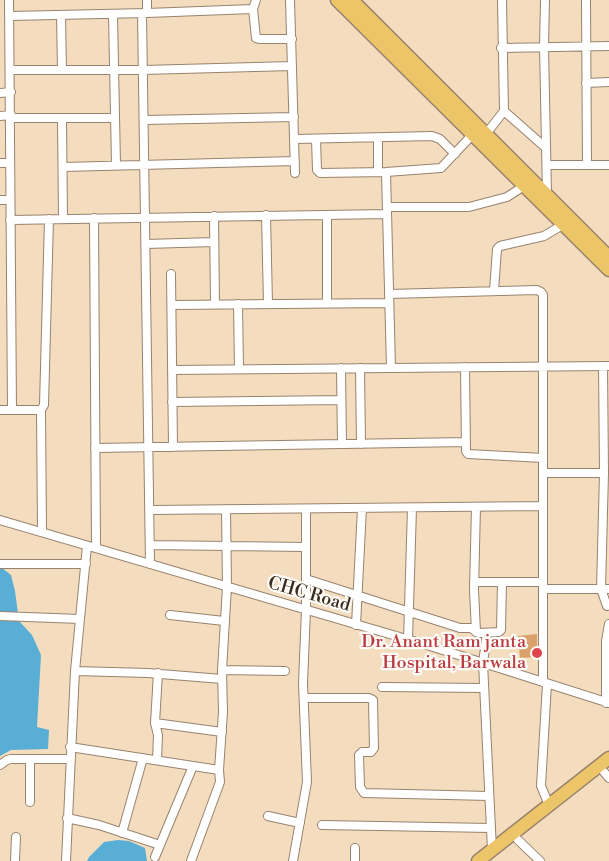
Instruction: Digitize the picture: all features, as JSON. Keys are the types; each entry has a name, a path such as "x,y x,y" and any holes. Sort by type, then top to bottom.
{"main road":[{"path":"337,0 479,132"},
{"path":"352,0 529,183 564,224 609,270"},
{"path":"529,183 547,194 609,257"},
{"path":"492,856 549,805 609,758"},
{"path":"478,861 492,856 518,840 607,773"}],"street":[{"path":"9,0 12,410"},
{"path":"147,0 143,70 150,564"},
{"path":"256,0 253,9 256,38 259,40 292,39"},
{"path":"290,0 295,173"},
{"path":"502,0 504,111 546,148"},
{"path":"545,0 547,194"},
{"path":"586,0 587,165"},
{"path":"10,16 253,9"},
{"path":"113,14 116,165"},
{"path":"61,15 62,70"},
{"path":"502,48 609,46"},
{"path":"11,70 143,70 292,66"},
{"path":"586,82 609,82"},
{"path":"0,93 11,92"},
{"path":"316,139 318,172 382,172 441,168 504,111"},
{"path":"0,116 115,118"},
{"path":"144,120 294,117"},
{"path":"62,118 63,218"},
{"path":"294,139 437,137 455,154"},
{"path":"378,138 387,210 391,368"},
{"path":"62,167 295,161"},
{"path":"0,163 10,163"},
{"path":"547,165 609,165"},
{"path":"10,220 327,215 387,210 469,207 507,197 529,183"},
{"path":"0,200 10,200"},
{"path":"266,215 268,304"},
{"path":"327,215 327,303"},
{"path":"214,216 216,304"},
{"path":"94,218 96,548"},
{"path":"42,532 41,410 45,403 49,219"},
{"path":"494,291 497,249 500,246 544,236 564,224"},
{"path":"146,244 214,242"},
{"path":"171,274 172,446"},
{"path":"389,294 537,290 543,295 545,683 541,777 543,794 549,805"},
{"path":"172,304 389,303"},
{"path":"238,304 239,369"},
{"path":"172,370 606,366 604,473 605,589 609,615"},
{"path":"465,367 466,451 470,455 543,458"},
{"path":"341,368 342,444"},
{"path":"360,368 361,444"},
{"path":"172,402 341,400"},
{"path":"0,410 41,410"},
{"path":"95,448 466,442"},
{"path":"543,473 604,473"},
{"path":"150,510 544,506"},
{"path":"476,507 474,582 476,632"},
{"path":"356,624 362,508"},
{"path":"408,640 412,508"},
{"path":"293,861 307,782 304,698 306,509"},
{"path":"192,861 220,782 224,621 228,587 226,510"},
{"name":"CHC Road","path":"0,520 356,624 608,703"},
{"path":"66,861 75,671 87,546"},
{"path":"150,546 306,547"},
{"path":"0,564 86,564"},
{"path":"306,579 460,628 471,628 476,632 487,633 499,632 502,628 502,582"},
{"path":"474,582 605,589"},
{"path":"170,615 224,621"},
{"path":"0,616 80,618"},
{"path":"608,703 606,641 609,624"},
{"path":"487,633 483,663 492,856"},
{"path":"222,670 285,671"},
{"path":"75,671 158,673 222,678"},
{"path":"157,760 158,673"},
{"path":"382,687 484,688"},
{"path":"304,698 369,698 373,700 374,748 373,751 362,752 359,755 360,787 364,793 489,796"},
{"path":"156,723 222,732"},
{"path":"70,747 219,770"},
{"path":"122,832 143,758"},
{"path":"0,765 7,760 70,759"},
{"path":"30,760 30,802"},
{"path":"155,857 193,766"},
{"path":"268,816 300,823"},
{"path":"67,818 99,825 160,845"},
{"path":"322,825 491,828"},
{"path":"15,861 16,837"},
{"path":"518,840 540,861"},
{"path":"355,848 355,861"}],"water":[{"path":"2,568 11,575 19,621 32,635 41,655 37,727 49,730 48,749 11,750 0,756 0,569"},
{"path":"129,841 145,848 147,861 87,861 104,842"}],"building":[{"path":"537,634 537,657 520,658 518,636"}],"place":[{"name":"Dr. Anant Ram janta Hospital, Barwala","path":"537,653"}]}
